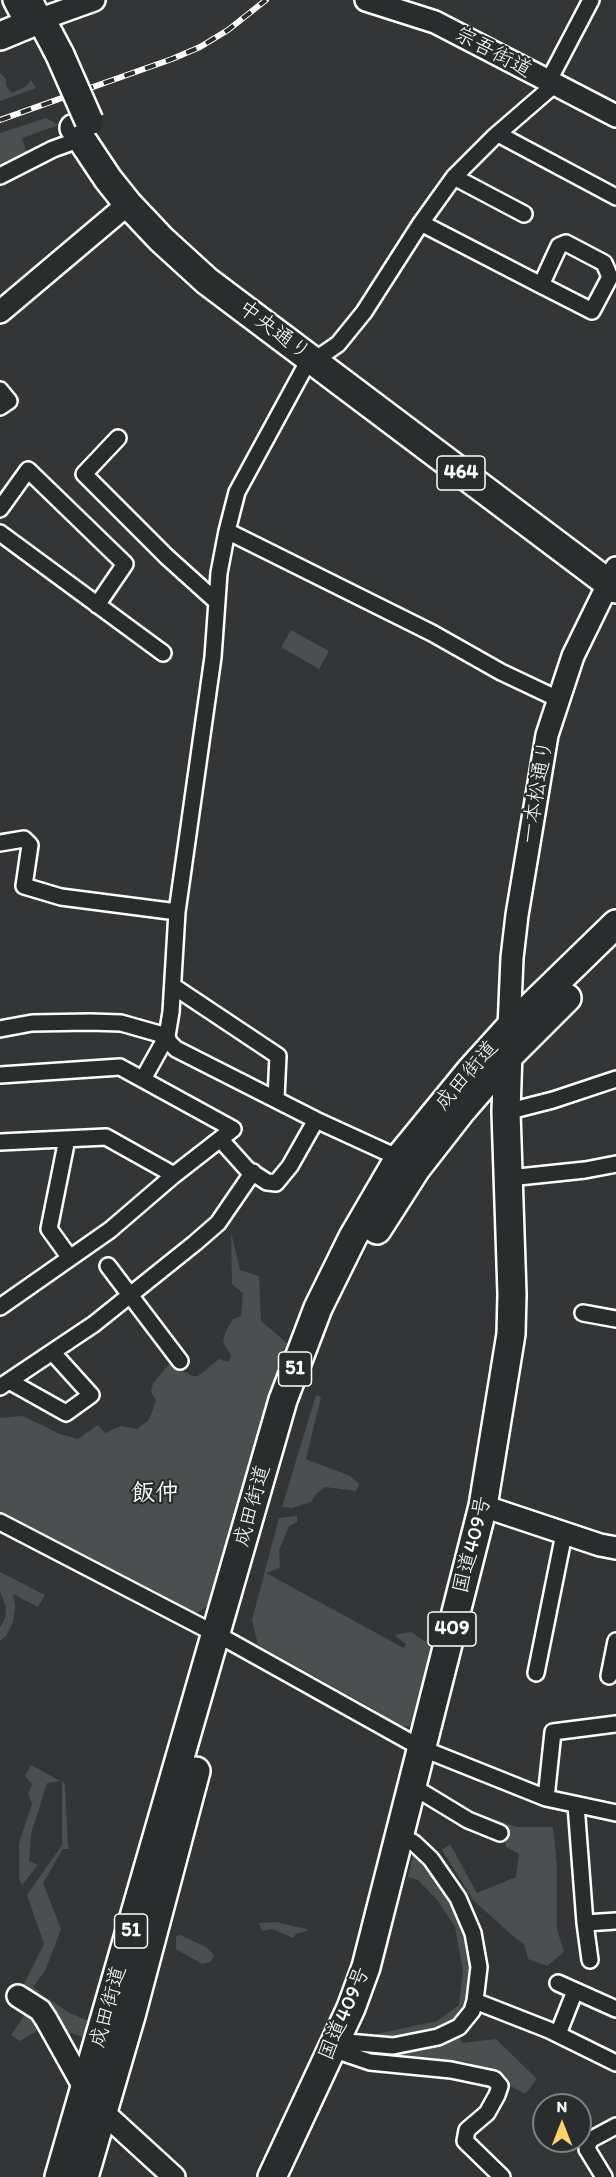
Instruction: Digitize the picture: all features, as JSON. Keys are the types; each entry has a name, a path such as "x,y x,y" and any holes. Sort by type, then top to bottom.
{"highway":[{"path":"0,36 33,15"},
{"name":"中央通り","path":"33,15 82,129 108,179 128,204 161,239 207,281 320,356"},
{"name":"中央通り","path":"82,129 169,227 320,356 614,577"},
{"name":"成田街道","path":"84,2177 134,2006 283,1400 310,1329 353,1237 399,1158 464,1078 509,1028 616,924"},
{"name":"成田街道","path":"60,2177 224,1638 296,1417 338,1307 362,1258 394,1202 462,1110 508,1057 616,948"},
{"name":"国道409号","path":"272,2177 351,2008 366,1967 483,1506 511,1335 512,1294 506,1112 509,1028"}],"street":[{"name":"中央通り","path":"14,0 33,15"},
{"path":"33,15 60,14 94,0"},
{"name":"宗吾街道","path":"366,0 435,22 616,116"},
{"path":"143,1079 167,1036 171,1012 177,912 213,657 219,573 237,492 305,367 338,344 364,312 421,223 454,177 551,83 591,0"},
{"path":"0,176 53,149 82,129"},
{"path":"498,134 616,197"},
{"path":"454,177 524,214"},
{"path":"0,312 128,204"},
{"path":"421,223 592,311 610,277 604,262 566,243 560,246 542,285"},
{"path":"0,390 9,401 0,407"},
{"path":"118,438 84,474 167,557 217,602"},
{"path":"0,509 28,470 125,564 97,604"},
{"path":"227,531 432,633 501,672 558,699"},
{"path":"0,533 163,653"},
{"name":"一本松通り","path":"509,1028 512,958 543,752 573,656 614,577"},
{"path":"0,843 24,839 30,845 24,886 61,897 177,912"},
{"path":"173,986 278,1056 276,1098"},
{"path":"0,1029 32,1023 121,1023 167,1036"},
{"path":"167,1036 176,1049 316,1120 399,1158"},
{"path":"0,1075 120,1067 233,1129 174,1175 110,1230 0,1307"},
{"path":"506,1112 554,1100 616,1079"},
{"path":"220,1139 253,1172 267,1182 276,1183 290,1166 316,1120"},
{"path":"0,1142 106,1137 174,1175"},
{"path":"67,1139 49,1229 70,1258"},
{"path":"509,1178 585,1170 616,1164"},
{"path":"5,1384 53,1353 218,1223 253,1172"},
{"path":"108,1266 180,1361"},
{"path":"583,1313 616,1319"},
{"path":"5,1384 66,1413 91,1395 53,1353"},
{"path":"483,1506 615,1553"},
{"path":"0,1521 224,1638 421,1748 546,1798 616,1813"},
{"path":"536,1673 564,1534"},
{"path":"609,1676 616,1641"},
{"path":"546,1798 553,1732 616,1724"},
{"path":"412,1786 468,1820 500,1833"},
{"path":"576,1804 590,1960"},
{"path":"334,2045 393,2046 438,2037 459,2027 472,2011 478,1967 472,1933 458,1898 431,1859 414,1843 400,1835"},
{"path":"585,1923 616,1921"},
{"path":"558,1983 616,2009"},
{"path":"558,2034 575,1991"},
{"path":"18,1996 39,2010 46,2019 85,2089 104,2113 174,2177"},
{"path":"475,2001 558,2034 616,2063"},
{"path":"334,2045 370,2062 451,2070 494,2079 500,2086 497,2096 486,2113 467,2130 465,2141 502,2177"},
{"path":"604,2177 587,2149 590,2140 616,2126"}],"shaded area":[{"path":"0,73 6,79 6,86 12,93 26,86 31,80 36,88 0,101"},
{"path":"46,118 59,125 22,138 29,158 0,172 0,133"},
{"path":"291,630 329,651 319,669 281,647"},
{"path":"231,1232 240,1270 259,1276 261,1321 287,1343 287,1349 212,1602 196,1614 0,1514 0,1418 23,1416 60,1434 78,1439 98,1425 105,1433 121,1426 137,1429 149,1420 156,1400 151,1392 153,1383 170,1363 192,1376 198,1376 219,1359 229,1362 231,1355 223,1342 233,1319 241,1316 243,1293 232,1284"},
{"path":"316,1395 321,1397 306,1459 350,1476 359,1484 356,1491 325,1487 316,1494 311,1502 292,1508 282,1507"},
{"path":"297,1516 297,1522 289,1526 279,1551 280,1568 266,1573 404,1648 406,1644 394,1635 411,1632 426,1642 437,1623 441,1627 415,1720 409,1726 401,1727 370,1707 258,1645 252,1620 279,1518"},
{"path":"0,1572 45,1595 38,1607 13,1594 15,1606 13,1622 6,1636 0,1641 0,1627 5,1618 6,1607 0,1591"},
{"path":"31,1765 60,1781 47,1783 31,1834 29,1861 38,1865 22,1885 19,1878 19,1843 32,1804 28,1794 32,1784 25,1776"},
{"path":"62,1780 65,1785 69,1849 63,1849 43,1883 61,1929 45,1971 33,1987 40,1992 32,1994 22,1988 44,1944 27,1895 62,1845"},
{"path":"477,1813 517,1827 553,1827 557,1865 557,1929 564,1952 547,1966 528,1959 524,1944 473,1900 442,1850 450,1844 477,1893 516,1877 519,1854 506,1847 503,1830 470,1815"},
{"path":"413,1855 425,1861 451,1900 467,1933 473,1955 470,2008 455,2023 462,2043 496,2039 537,2079 525,2094 467,2062 444,2065 390,2061 356,2052 358,2038 437,2021 459,2005 463,1971 455,1927 438,1901 418,1880 408,1877"},
{"path":"276,1922 307,1929 307,1931 296,1934 293,1938 272,1929 262,1931 259,1923"},
{"path":"180,1935 206,1947 214,1955 211,1962 202,1964 176,1949 176,1936"},
{"path":"49,1999 68,2012 91,2022 86,2038 62,2030 42,2002"},
{"path":"26,2013 39,2030 20,2041 11,2035"}],"railway":[{"path":"0,120 200,47 228,30 266,0"}],"district":[{"name":"飯仲","path":"155,1494"}]}
